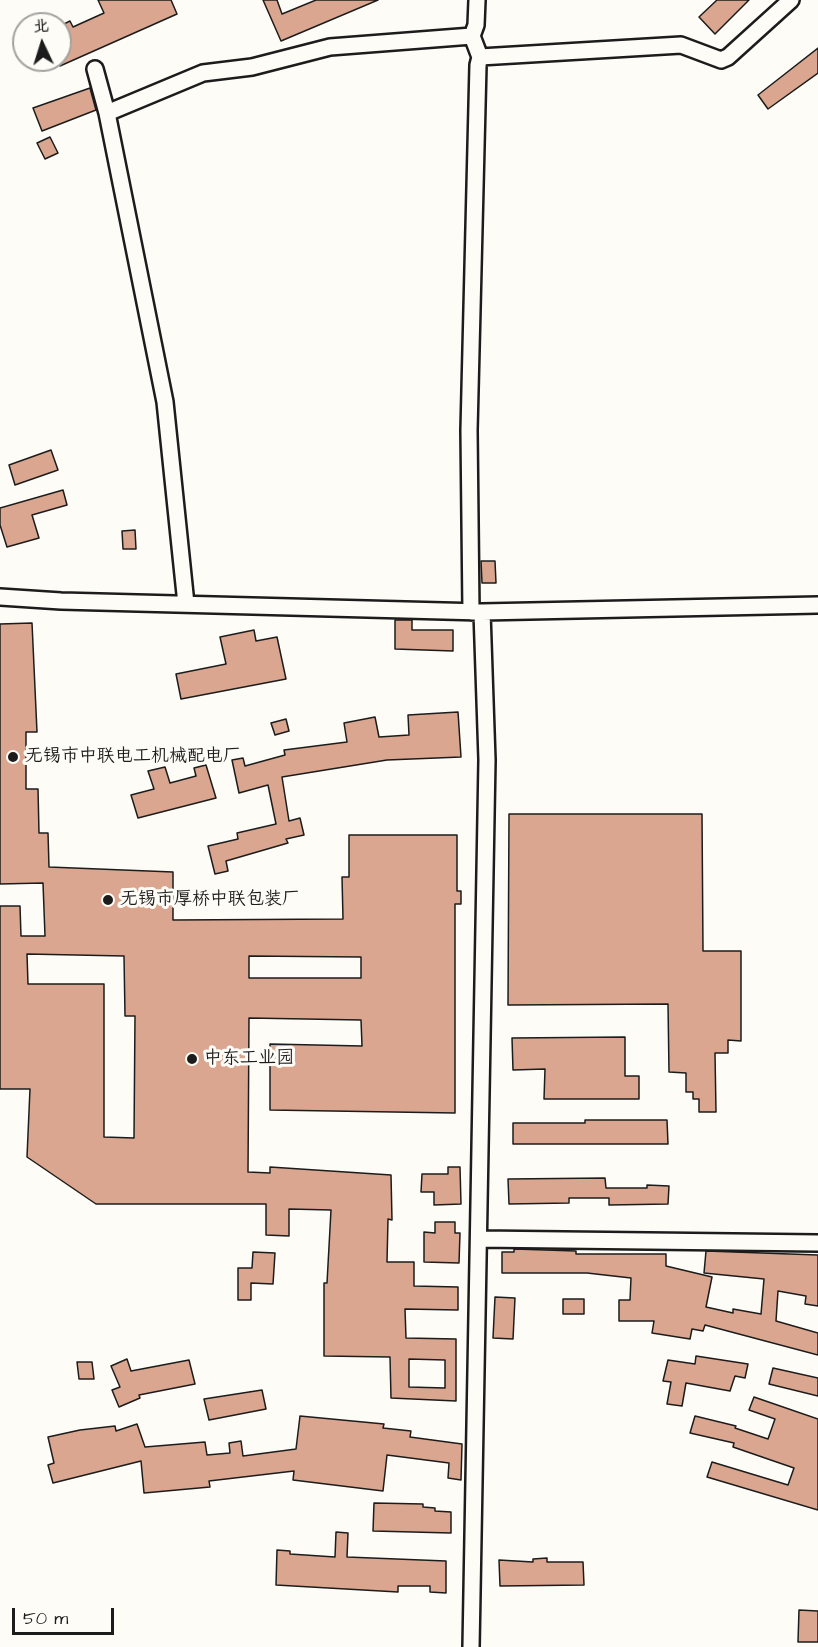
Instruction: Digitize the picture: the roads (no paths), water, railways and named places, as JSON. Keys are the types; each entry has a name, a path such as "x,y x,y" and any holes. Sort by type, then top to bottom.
{"street":[{"path":"471,1647 487,760 477,612 469,430 480,57 472,36 476,25 477,0"},
{"path":"480,57 681,45 721,60 728,57 791,0"},
{"path":"107,113 203,73 252,68 330,47 472,36"},
{"path":"95,69 107,113 165,402 186,604"},
{"path":"0,597 477,612 818,605"},
{"path":"479,1239 818,1243"}],"place":[{"name":"无锡市中联电工机械配电厂","path":"13,757"},
{"name":"无锡市厚桥中联包装厂","path":"108,900"},
{"name":"中东工业园","path":"192,1059"}]}
